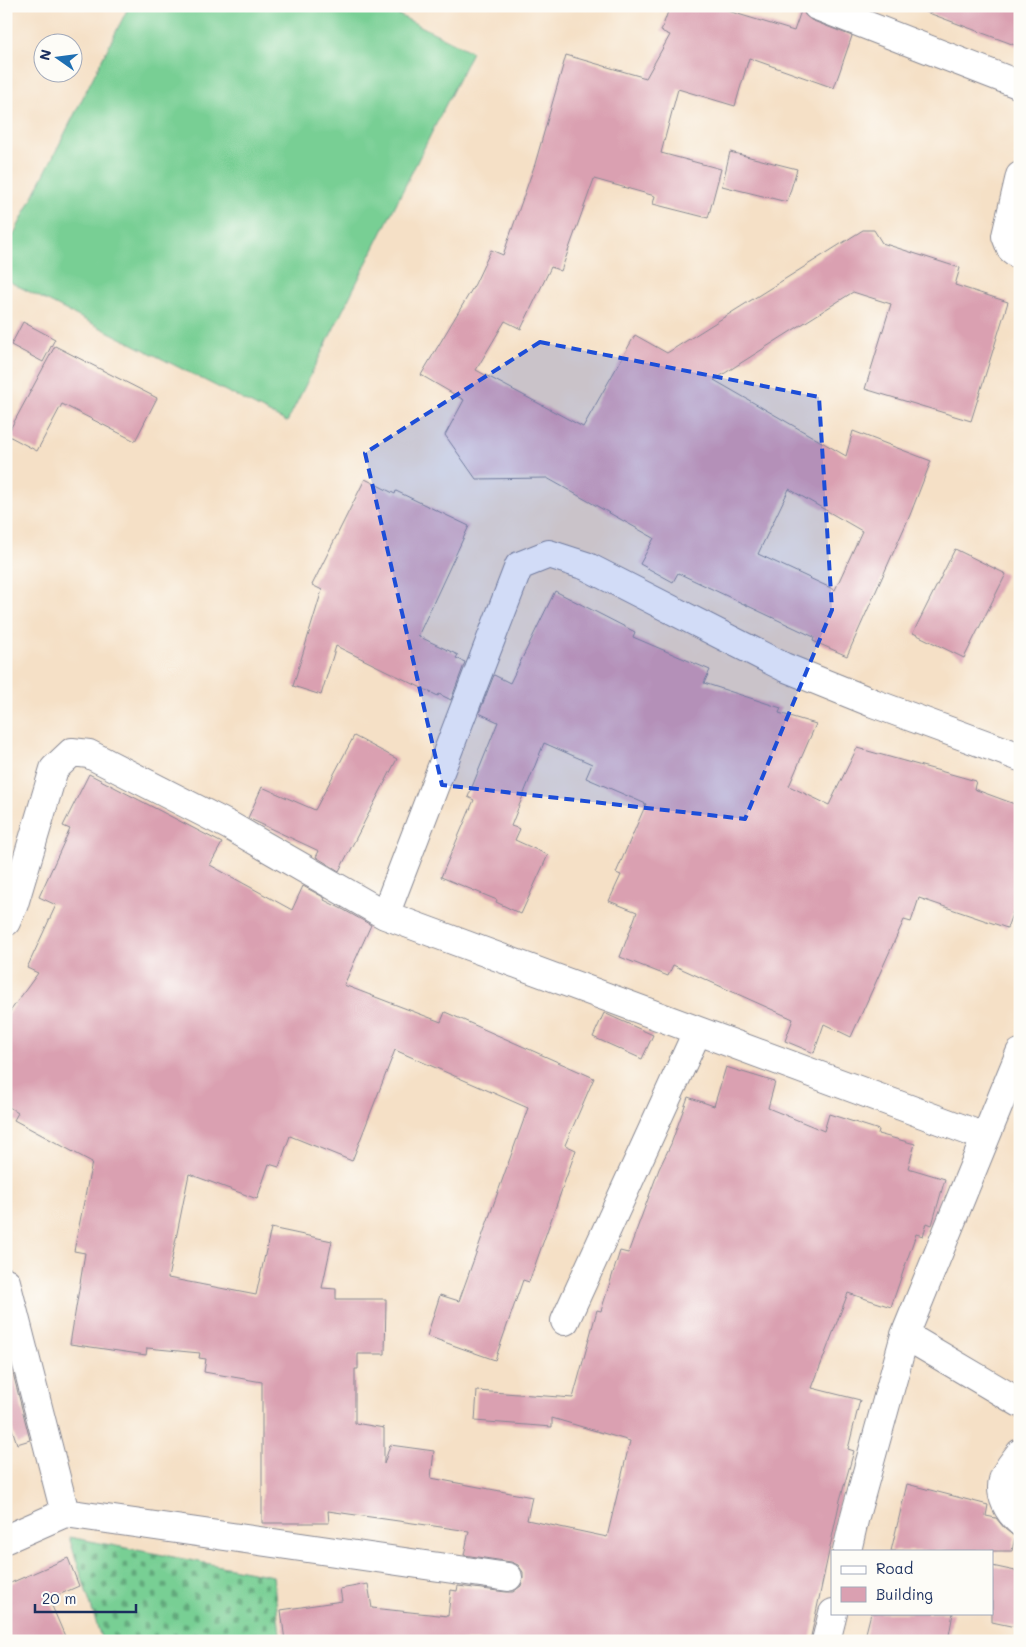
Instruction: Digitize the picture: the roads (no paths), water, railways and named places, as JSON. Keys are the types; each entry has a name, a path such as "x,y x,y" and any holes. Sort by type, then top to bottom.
{"street":[{"path":"816,6 1020,86"},
{"path":"1020,176 1006,236 1011,250 1020,256"},
{"path":"385,916 519,566 549,554 586,566 784,666 873,703 1020,757"},
{"path":"6,922 14,904 54,769 72,752 88,754 230,826 385,916 985,1137"},
{"path":"565,1321 696,1032"},
{"path":"847,1550 854,1516 905,1335 1020,1052"},
{"path":"6,1282 65,1513"},
{"path":"905,1335 1020,1403"},
{"path":"1020,1453 1003,1479 1003,1496 1013,1516 1020,1522"},
{"path":"6,1539 65,1513 508,1577"},
{"path":"826,1641 833,1614"}]}
